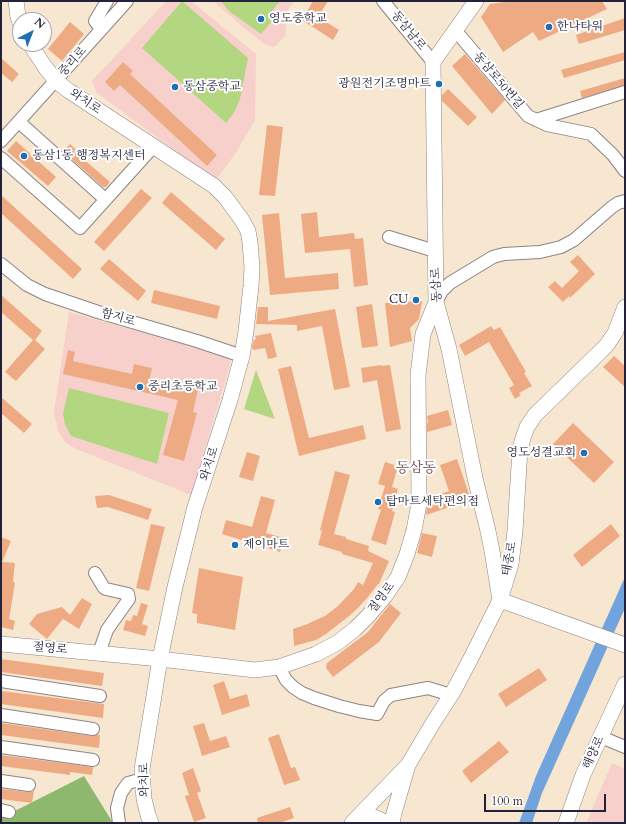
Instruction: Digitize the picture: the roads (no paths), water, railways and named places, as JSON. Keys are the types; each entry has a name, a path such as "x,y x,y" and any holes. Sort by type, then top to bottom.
{"main road":[{"path":"16,1 17,12"},
{"path":"433,62 476,1"},
{"name":"와치로","path":"35,52 56,81 69,91 214,186 234,208 242,220 248,231 250,242 252,266 251,286 242,356 230,400 195,507 175,587 160,659 142,769 144,799 151,823"},
{"name":"동삼로","path":"433,62 436,302 449,349 474,478 488,531 500,600"},
{"name":"절영로","path":"1,644 160,659 255,670 280,668 316,654 337,642 355,629 385,596 398,576 407,554 414,530 419,504 418,375 423,334 436,302"},
{"name":"태종로","path":"390,820 408,765 451,696 500,600 511,564 515,531 520,449 527,427 535,415 594,359 611,340 625,307"},
{"path":"500,600 623,645"},
{"name":"해양로","path":"566,823 584,775 625,684"},
{"path":"352,823 408,765"},
{"path":"352,823 371,816 381,820 390,820 390,806 381,802 369,805"}],"street":[{"path":"102,29 95,21 106,1"},
{"name":"중리로","path":"1,141 127,1"},
{"name":"동삼남로","path":"383,1 433,62"},
{"name":"동삼로50번길","path":"455,30 528,116 547,125 591,134 613,155 625,171"},
{"path":"536,120 625,92"},
{"path":"19,122 105,200"},
{"path":"1,158 80,228 153,146"},
{"path":"436,302 442,291 450,283 493,257 504,254 540,252 561,247 574,240 612,207 625,201"},
{"path":"389,237 435,251"},
{"name":"함지로","path":"1,264 27,285 45,294 98,312 242,356"},
{"path":"95,573 104,588 128,594 129,599 107,630 99,653"},
{"path":"280,668 286,680 302,693 339,706 377,714 384,700 391,695 428,688 451,696"},
{"path":"1,681 100,696"},
{"path":"1,715 94,729"},
{"path":"601,737 625,747"},
{"path":"1,747 93,760"},
{"path":"119,823 117,808 121,793 128,783 143,779"},
{"path":"1,781 29,785"}],"water":[{"path":"625,577 625,608 542,793 532,823 519,823 536,776"}],"place":[{"name":"영도중학교","path":"261,19"},
{"name":"한나타워","path":"549,27"},
{"name":"광원전기조명마트","path":"439,84"},
{"name":"동삼중학교","path":"175,87"},
{"name":"동삼1동 행정복지센터","path":"24,156"},
{"name":"CU","path":"416,300"},
{"name":"중리초등학교","path":"140,387"},
{"name":"영도성결교회","path":"584,453"},
{"name":"탑마트세탁편의점","path":"378,502"},
{"name":"제이마트","path":"235,545"}],"district":[{"name":"동삼동","path":"416,469"}]}
